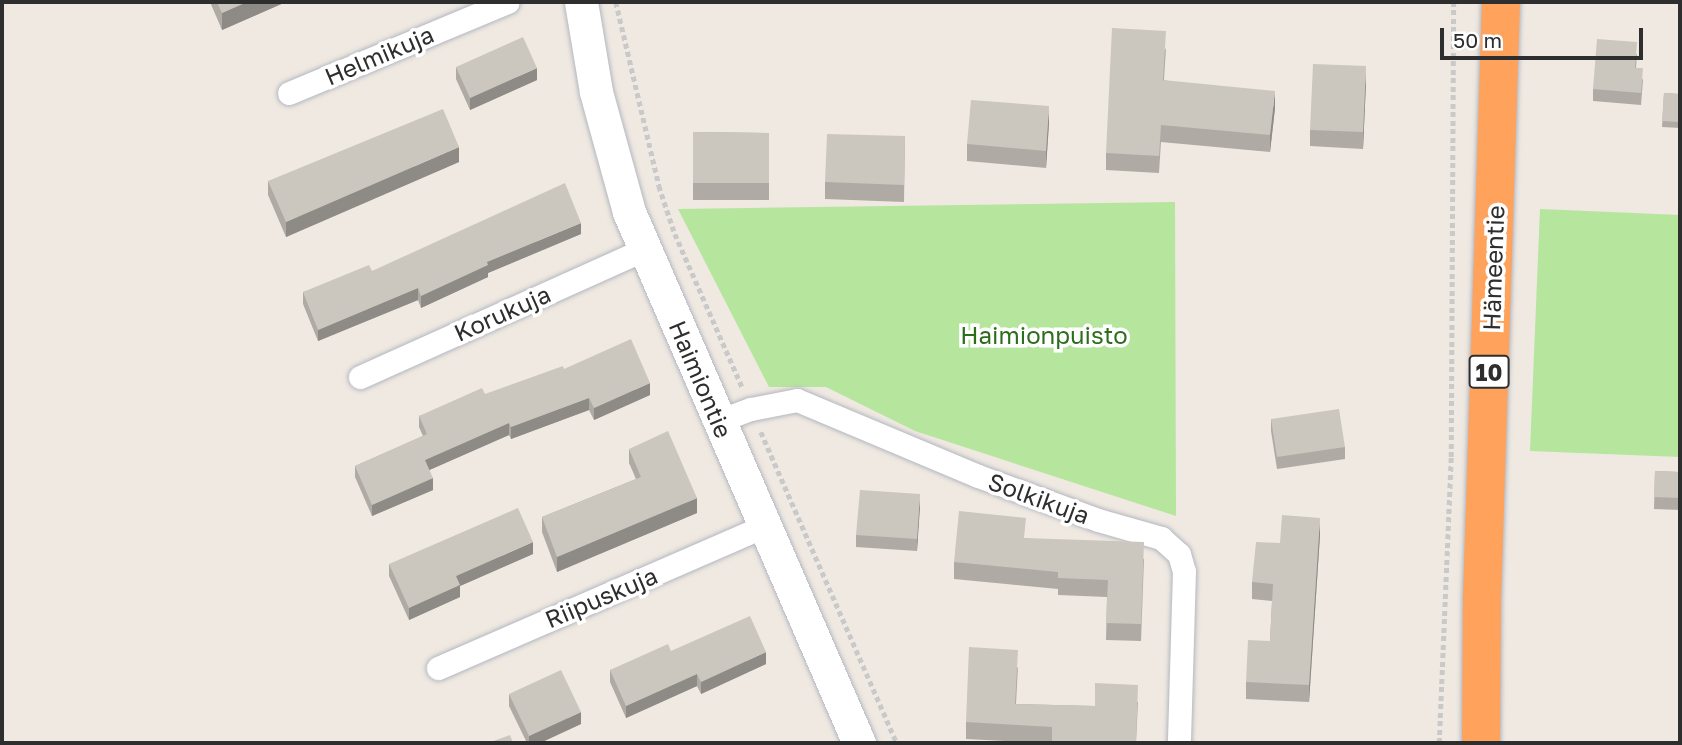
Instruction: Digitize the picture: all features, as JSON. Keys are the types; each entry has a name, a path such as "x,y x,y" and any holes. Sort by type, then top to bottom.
{"highway":[{"name":"Hämeentie","path":"1481,743 1482,599 1502,2"}],"street":[{"name":"Helmikuja","path":"289,93 508,2"},
{"name":"Haimiontie","path":"581,2 596,92 629,212 859,743"},
{"name":"Korukuja","path":"360,377 645,248"},
{"name":"Solkikuja","path":"719,421 751,409 797,400 978,476 1098,520 1160,538 1179,554 1184,570 1179,743"},
{"name":"Riipuskuja","path":"438,667 765,526"}],"path":[{"path":"616,2 659,186 675,234 897,743"},
{"path":"1439,743 1451,457 1453,2"}],"green space":[{"name":"Haimionpuisto","path":"1175,202 1176,516 915,431 826,387 769,387 678,209"},
{"path":"1540,209 1680,215 1680,457 1530,451"}],"building":[{"path":"217,2 247,2 222,13"},
{"path":"1112,28 1166,31 1163,80 1275,91 1270,135 1161,125 1159,156 1106,153"},
{"path":"523,37 537,68 470,98 456,67"},
{"path":"1597,39 1637,42 1635,68 1643,68 1641,93 1593,89"},
{"path":"1313,64 1366,66 1363,132 1310,130"},
{"path":"1664,93 1680,94 1680,122 1662,121"},
{"path":"971,100 1049,106 1046,151 967,144"},
{"path":"443,109 459,147 286,222 268,181"},
{"path":"693,132 769,133 769,183 693,183"},
{"path":"827,134 905,136 904,185 825,182"},
{"path":"565,183 581,223 487,262 488,265 421,296 418,288 318,330 303,292 369,265 372,271"},
{"path":"631,339 650,383 594,408 589,398 511,427 509,423 425,460 433,478 372,505 355,466 427,434 419,416 482,388 485,394 563,366 564,369"},
{"path":"1339,409 1345,447 1277,457 1271,419"},
{"path":"668,431 697,498 557,557 542,517 641,477 629,449"},
{"path":"1655,471 1680,472 1680,498 1654,497"},
{"path":"860,490 920,494 917,539 856,535"},
{"path":"518,508 533,542 456,576 460,585 409,608 389,564"},
{"path":"959,511 1026,518 1024,538 1144,542 1141,624 1106,623 1108,580 1058,578 1058,572 954,562"},
{"path":"1282,515 1320,518 1309,685 1246,682 1248,640 1270,641 1273,584 1252,582 1256,542 1280,543"},
{"path":"750,616 766,652 701,682 697,674 626,706 610,670 668,644 671,651"},
{"path":"969,647 1018,650 1015,704 1095,706 1095,683 1138,685 1136,743 1052,743 1052,727 966,722"},
{"path":"561,670 581,712 529,736 509,694"},
{"path":"510,735 513,743 488,743"}]}
